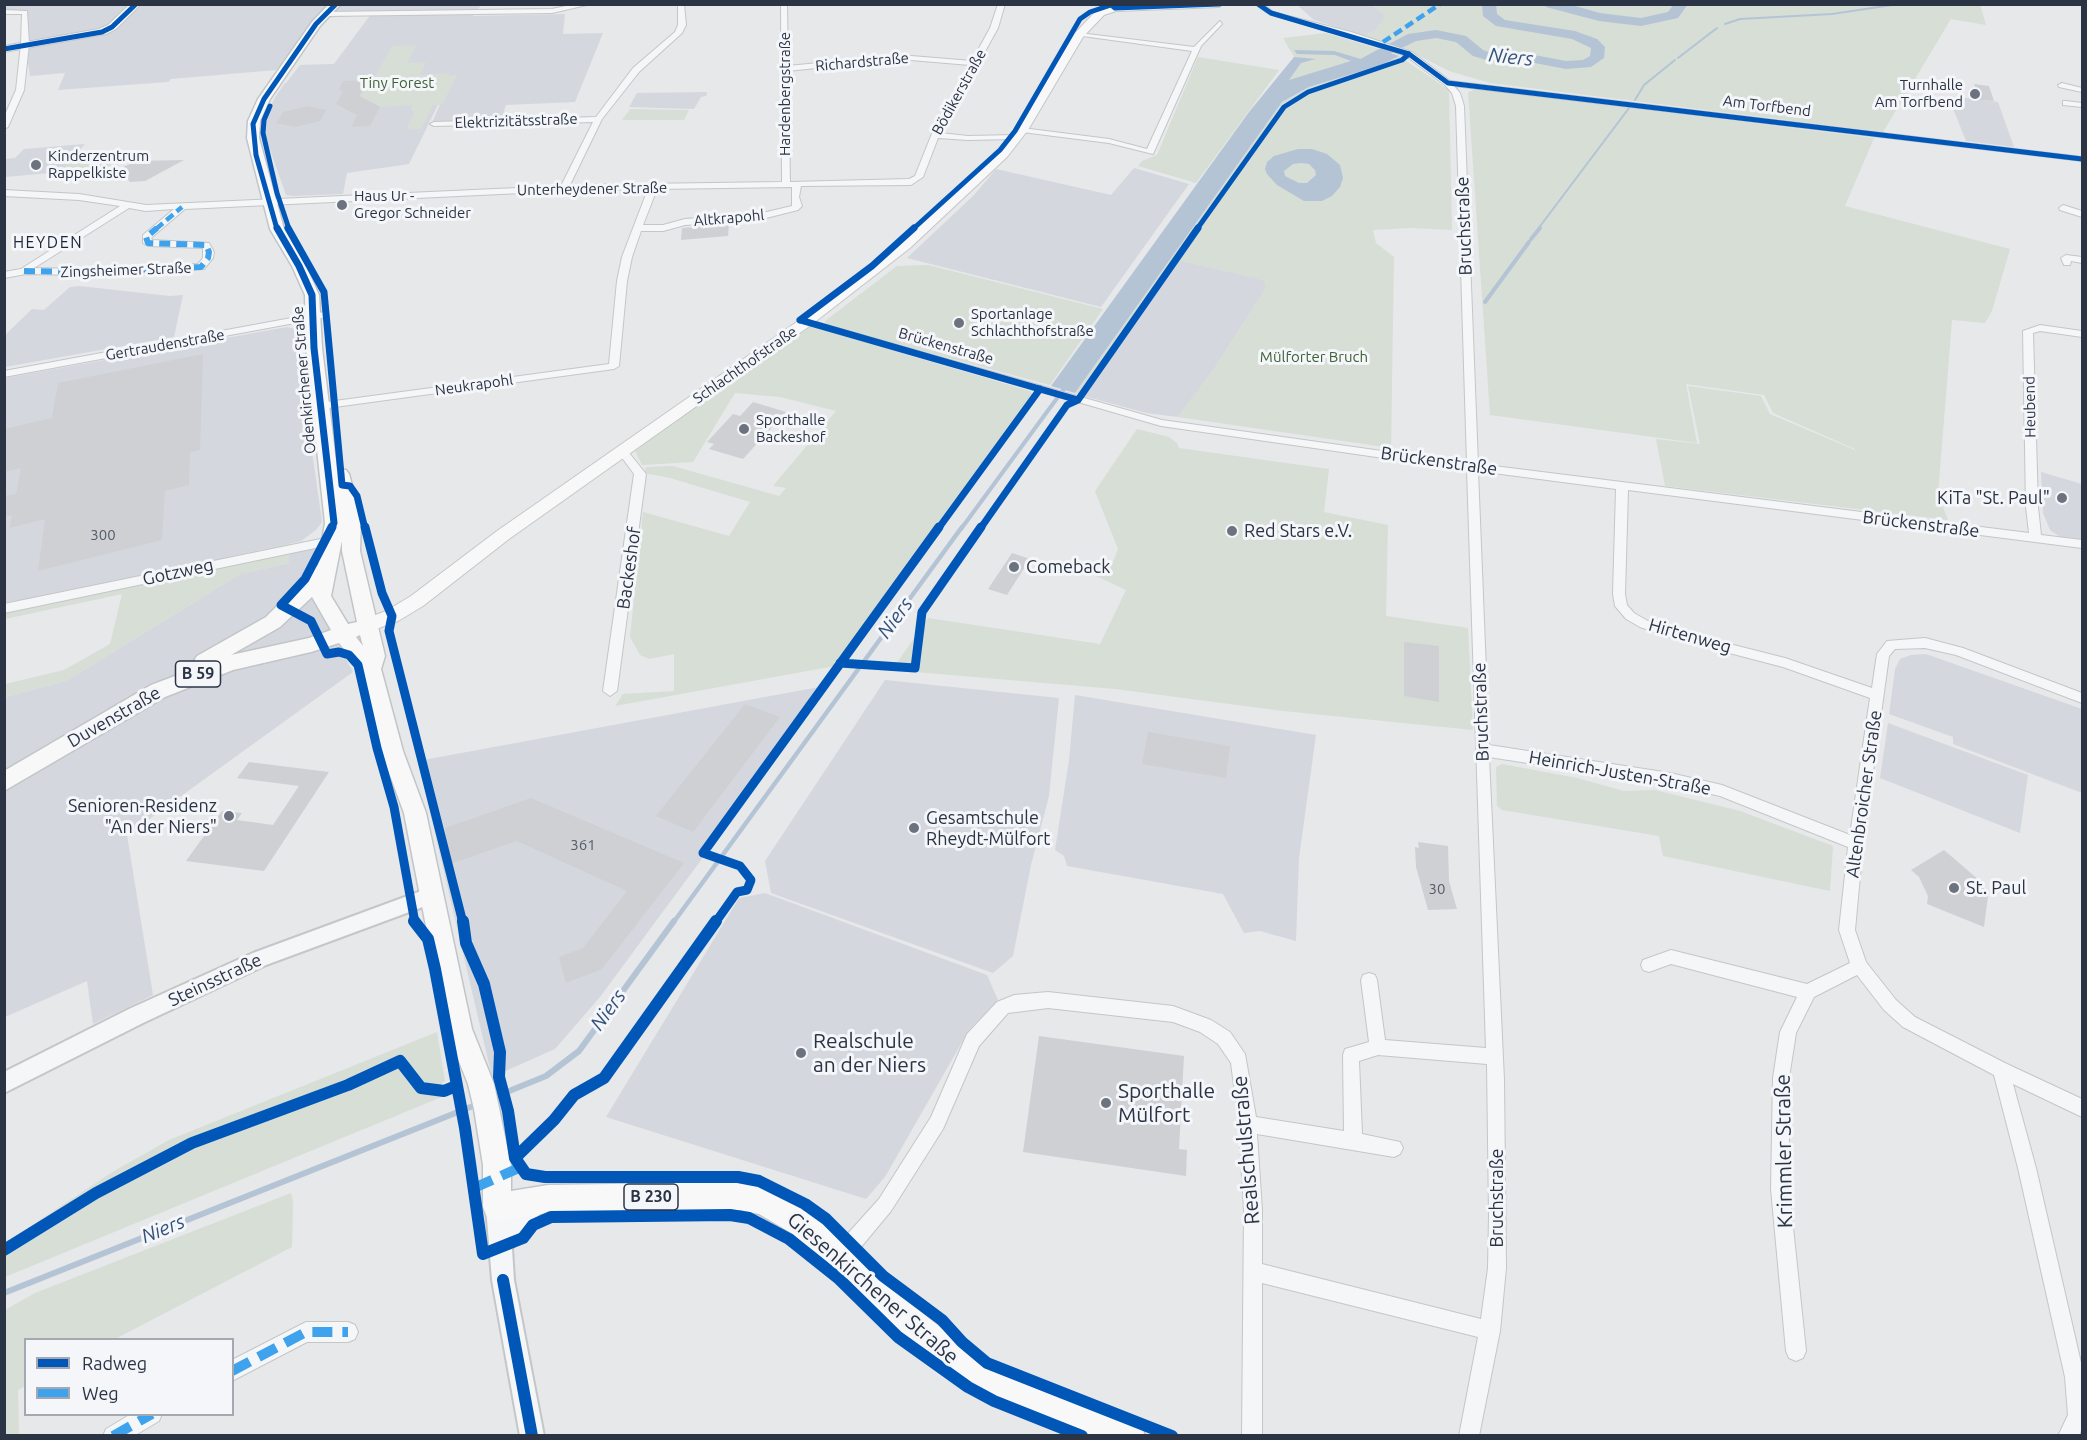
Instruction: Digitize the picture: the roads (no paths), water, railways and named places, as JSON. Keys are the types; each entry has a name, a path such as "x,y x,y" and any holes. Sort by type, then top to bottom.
{"main road":[{"path":"4,49 91,35 112,27 136,4"},
{"path":"1113,6 1219,4"},
{"name":"Schlachthofstraße","path":"366,619 392,616 417,601 437,584 622,451 806,322 905,245 1003,154 1019,133 1078,35 1100,13 1113,6"},
{"name":"Odenkirchener Straße","path":"335,9 277,94 264,120 265,146 277,229 307,282 319,316 334,523 351,551 366,619"},
{"name":"Odenkirchener Straße","path":"343,538 329,562 321,596 340,628 371,669"},
{"name":"B 59","path":"190,668 225,651 273,622 308,589 329,562"},
{"name":"B 59","path":"366,619 375,656 371,669"},
{"name":"Duvenstraße","path":"4,782 125,708 158,691 230,663 311,645 340,628 366,619"},
{"name":"B 59","path":"190,668 340,628"},
{"name":"Duvenstraße","path":"4,770 124,699 190,668"},
{"path":"371,669 392,751 415,813 459,1029 484,1096 497,1165 497,1207"},
{"name":"Giesenkirchener Straße","path":"497,1207 542,1199 740,1196 760,1200 781,1209 803,1224 885,1301 975,1374 1130,1436"}],"street":[{"path":"335,9 538,8 588,4"},
{"path":"564,188 598,119 636,70 678,33 682,25 681,4"},
{"name":"Hardenbergstraße","path":"784,4 786,184"},
{"name":"Bödikerstraße","path":"917,180 936,135 994,28 1002,4"},
{"path":"1258,4 1280,15 1400,51 1427,65 1448,83"},
{"path":"1273,4 1274,10 1280,15"},
{"path":"4,12 25,12 25,44 20,90 4,127"},
{"path":"936,135 968,138 1019,133 1109,141 1150,152 1196,49 1220,23"},
{"path":"1078,35 1196,49"},
{"name":"Richardstraße","path":"785,69 899,57 975,63"},
{"name":"Bruchstraße","path":"1448,83 1456,93 1460,106 1494,1057 1497,1268 1490,1331 1469,1436"},
{"name":"Am Torfbend","path":"1448,83 2082,159"},
{"path":"2062,85 2082,90"},
{"path":"2067,103 2082,105"},
{"name":"Elektrizitätsstraße","path":"434,124 598,119"},
{"name":"Unterheydener Straße","path":"4,193 79,197 126,206 182,207 564,188 917,180"},
{"name":"Altkrapohl","path":"638,228 663,228 685,222 758,217 795,208 798,206 795,197 797,184"},
{"path":"638,228 653,187"},
{"path":"21,273 126,206"},
{"name":"Zingsheimer Straße","path":"4,275 201,267 208,258 209,252 206,245 148,243 146,237 182,207"},
{"path":"2063,208 2082,214"},
{"name":"Neukrapohl","path":"327,405 614,366 622,281 627,257 638,228"},
{"path":"2067,263 2066,258 2082,260"},
{"name":"Gertraudenstraße","path":"4,374 319,316"},
{"name":"Brückenstraße","path":"806,322 1161,423 1622,486 2082,544"},
{"name":"Heubend","path":"2035,538 2032,507 2028,331 2040,328 2082,334"},
{"name":"Backeshof","path":"610,691 640,474 622,451"},
{"name":"Hirtenweg","path":"1622,486 1619,594 1621,606 1630,616 1644,624 1672,634 1785,663 1878,694"},
{"name":"Gotzweg","path":"4,609 343,538"},
{"name":"Altenbroicher Straße","path":"2082,698 1958,651 1925,643 1892,644 1883,654 1856,844 1847,930 1859,966 1890,1005 1909,1022 2001,1070 2082,1108"},
{"name":"Heinrich-Justen-Straße","path":"1482,750 1670,779 1722,791 1856,844"},
{"name":"Steinsstraße","path":"4,1083 136,1016 260,959 432,895"},
{"path":"1649,965 1671,957 1808,992 1859,966"},
{"path":"1370,980 1378,1047"},
{"name":"Krimmler Straße","path":"1796,1351 1780,1189 1781,1078 1788,1032 1808,992"},
{"name":"Realschulstraße","path":"840,1257 885,1205 931,1132 973,1040 1003,1007 1014,1003 1048,1000 1173,1014 1205,1026 1224,1038 1239,1060 1248,1124 1253,1210 1252,1436"},
{"path":"1353,1141 1352,1055 1378,1047 1494,1057"},
{"path":"2001,1070 2027,1168 2075,1377 2078,1416 2068,1436"},
{"path":"1248,1124 1394,1148"},
{"path":"500,1254 512,1225 519,1216 542,1199"},
{"path":"497,1207 500,1254 507,1303 532,1436"},
{"path":"1253,1271 1490,1331"},
{"path":"234,1370 306,1332 348,1332"},
{"path":"113,1436 148,1416"}],"water":[{"path":"1379,49 1399,56 1381,65 1309,87 1282,102 1075,393 1051,386 1249,112 1294,57 1316,59 1301,63 1289,80 1351,61 1335,55 1297,54 1294,50 1334,51 1361,59"},
{"path":"1298,149 1312,149 1327,154 1340,165 1343,178 1340,187 1332,196 1322,201 1304,201 1277,185 1267,174 1265,169 1267,162 1274,156","holes":["1293,164 1309,164 1315,170 1316,175 1307,183 1299,183 1285,176 1284,171"]}],"waterway":[{"name":"Niers","path":"1354,66 1413,37 1436,34 1461,39 1478,53 1493,58 1524,57 1566,65 1586,64 1597,58 1598,47 1592,42 1575,35 1501,23 1490,16 1489,4"},
{"name":"Niers","path":"1551,4 1599,17 1641,22 1673,15 1682,4"},
{"path":"1725,24 1740,19 1832,14 1892,5"},
{"path":"1678,58 1717,28"},
{"path":"1635,100 1644,85 1675,60"},
{"path":"1538,229 1629,108"},
{"path":"1531,239 1540,228"},
{"path":"1485,302 1529,242"},
{"name":"Niers","path":"961,529 1066,386"},
{"name":"Niers","path":"673,923 962,527"},
{"name":"Niers","path":"492,1098 546,1076 579,1051 674,921"},
{"name":"Niers","path":"4,1293 478,1104"}],"place":[{"name":"Turnhalle Am Torfbend","path":"1975,94"},
{"name":"Kinderzentrum Rappelkiste","path":"36,165"},
{"name":"Haus Ur - Gregor Schneider","path":"342,205"},
{"name":"Sportanlage Schlachthofstraße","path":"959,323"},
{"name":"Sporthalle Backeshof","path":"744,429"},
{"name":"KiTa \"St. Paul\"","path":"2062,498"},
{"name":"Red Stars e.V.","path":"1232,531"},
{"name":"Comeback","path":"1014,567"},
{"name":"Senioren-Residenz \"An der Niers\"","path":"229,816"},
{"name":"Gesamtschule Rheydt-Mülfort","path":"914,828"},
{"name":"St. Paul","path":"1954,888"},
{"name":"Realschule an der Niers","path":"801,1053"},
{"name":"Sporthalle Mülfort","path":"1106,1103"}],"district":[{"name":"HEYDEN","path":"48,243"}],"park label":[{"name":"Tiny Forest","path":"397,83"},
{"name":"Mülforter Bruch","path":"1314,357"}]}
